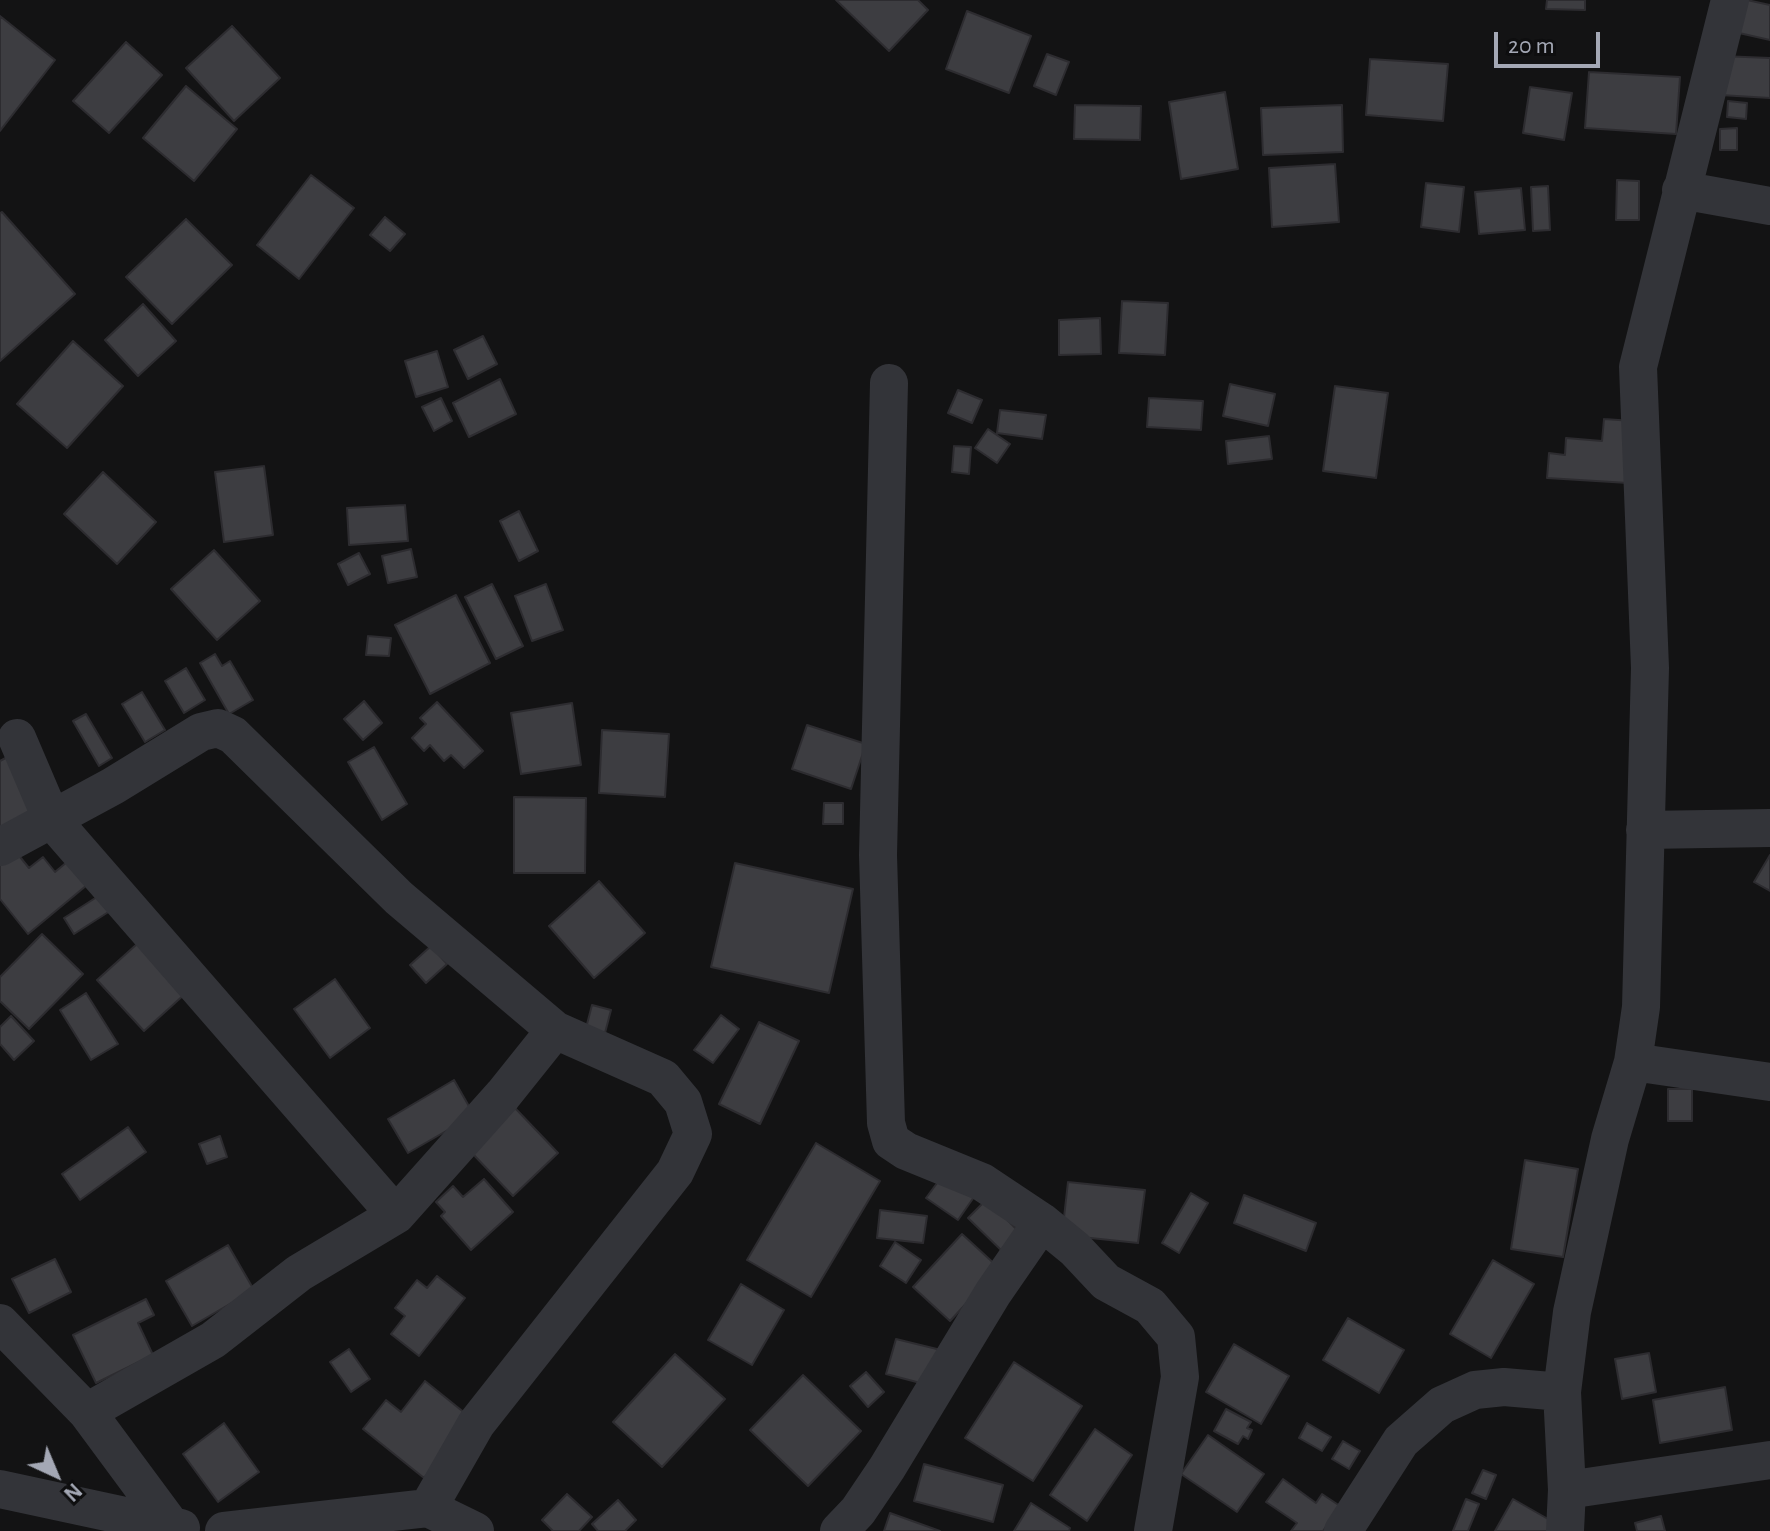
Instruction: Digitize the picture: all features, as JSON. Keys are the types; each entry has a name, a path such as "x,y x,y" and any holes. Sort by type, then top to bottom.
{"street":[{"path":"1565,1531 1567,1490 1562,1392 1572,1312 1610,1139 1633,1062 1641,1007 1650,653 1638,367 1730,0"},
{"path":"1681,190 1770,206"},
{"path":"889,383 878,855 886,1123 891,1141 906,1151 982,1182 1042,1222 1075,1249 1106,1282 1150,1306 1176,1337 1180,1377 1153,1531"},
{"path":"0,847 201,732 218,728 233,735 399,898 555,1030 663,1078 683,1102 693,1134 675,1172 476,1424 428,1508"},
{"path":"17,738 52,820 396,1215"},
{"path":"1645,830 1770,828"},
{"path":"87,1412 213,1340 299,1273 396,1215 503,1095 555,1030"},
{"path":"1633,1062 1770,1082"},
{"path":"839,1531 858,1511 887,1468 993,1293 1042,1222"},
{"path":"0,1323 87,1412 174,1529"},
{"path":"1343,1531 1401,1441 1442,1405 1475,1390 1504,1387 1562,1392"},
{"path":"1567,1490 1770,1460"},
{"path":"0,1489 174,1529 213,1531"},
{"path":"224,1531 428,1508 475,1531"}],"building":[{"path":"836,0 918,0 928,10 889,51"},
{"path":"1547,0 1585,0 1585,10 1546,9"},
{"path":"1747,0 1770,5 1770,40 1739,33"},
{"path":"967,11 1031,36 1009,93 946,69"},
{"path":"0,16 55,60 0,131"},
{"path":"232,26 280,78 234,121 186,68"},
{"path":"126,42 162,75 109,133 73,101"},
{"path":"1047,54 1069,62 1056,95 1034,86"},
{"path":"1721,56 1770,58 1770,98 1720,95"},
{"path":"1370,59 1448,64 1443,121 1366,115"},
{"path":"1589,72 1680,77 1676,134 1585,128"},
{"path":"186,86 237,129 194,181 143,138"},
{"path":"1530,87 1572,93 1564,140 1523,133"},
{"path":"1225,92 1238,169 1181,179 1169,102"},
{"path":"1728,101 1747,103 1746,119 1727,117"},
{"path":"1075,105 1141,106 1140,140 1074,139"},
{"path":"1342,105 1343,152 1263,155 1261,108"},
{"path":"1737,128 1737,150 1720,150 1720,129"},
{"path":"1335,164 1339,222 1272,227 1269,168"},
{"path":"311,175 354,208 299,279 257,245"},
{"path":"1617,180 1639,181 1639,220 1616,220"},
{"path":"1426,183 1464,187 1459,232 1421,227"},
{"path":"1548,186 1550,230 1533,231 1531,187"},
{"path":"1521,188 1525,230 1479,234 1475,192"},
{"path":"0,213 75,294 0,361"},
{"path":"385,217 405,234 390,251 370,235"},
{"path":"186,219 232,265 172,324 126,277"},
{"path":"1122,301 1168,303 1165,355 1119,353"},
{"path":"143,304 176,341 138,376 105,340"},
{"path":"1100,318 1101,354 1059,355 1059,320"},
{"path":"483,336 497,364 468,379 454,350"},
{"path":"73,341 123,386 67,448 17,404"},
{"path":"437,351 448,387 416,397 405,361"},
{"path":"500,379 516,414 469,437 453,403"},
{"path":"1230,384 1275,394 1268,426 1223,416"},
{"path":"1335,386 1388,393 1376,478 1323,471"},
{"path":"958,390 982,400 972,423 948,413"},
{"path":"441,398 452,421 434,431 422,407"},
{"path":"1149,398 1203,401 1201,430 1147,427"},
{"path":"1000,410 1046,415 1042,439 997,433"},
{"path":"1604,419 1633,421 1628,483 1547,478 1549,453 1565,455 1566,438 1602,441"},
{"path":"988,429 1010,444 997,463 975,448"},
{"path":"1269,436 1272,459 1228,464 1226,441"},
{"path":"954,446 971,447 969,474 952,472"},
{"path":"264,466 273,535 224,542 215,472"},
{"path":"103,472 156,522 117,564 64,514"},
{"path":"405,505 408,541 349,545 347,508"},
{"path":"519,511 538,551 519,561 500,521"},
{"path":"411,549 417,577 388,583 382,556"},
{"path":"214,550 260,601 217,640 171,589"},
{"path":"359,553 370,574 348,585 338,564"},
{"path":"492,584 523,646 496,659 465,597"},
{"path":"546,584 563,630 532,641 515,596"},
{"path":"456,595 490,663 430,694 395,625"},
{"path":"368,636 391,638 389,656 366,655"},
{"path":"215,654 222,666 230,661 253,700 229,714 200,663"},
{"path":"186,668 205,700 184,713 165,681"},
{"path":"142,692 165,730 145,742 122,704"},
{"path":"364,701 382,723 363,740 344,719"},
{"path":"437,702 483,751 464,768 451,755 444,761 430,745 424,751 412,738 426,724 420,718"},
{"path":"572,703 581,765 521,774 511,713"},
{"path":"86,714 112,758 99,766 73,721"},
{"path":"807,725 866,744 851,789 792,769"},
{"path":"602,730 669,734 665,797 599,793"},
{"path":"374,747 407,804 382,820 348,762"},
{"path":"11,755 44,820 0,843 0,761"},
{"path":"514,797 586,798 585,873 514,873"},
{"path":"824,803 843,803 843,824 823,824"},
{"path":"12,847 29,868 43,857 55,872 67,862 87,885 28,934 0,899 0,857"},
{"path":"1770,855 1770,891 1754,882"},
{"path":"735,863 853,889 829,993 711,967"},
{"path":"599,881 645,933 594,978 549,926"},
{"path":"100,895 110,911 74,934 64,918"},
{"path":"42,934 83,974 29,1029 0,1001 0,977"},
{"path":"147,935 186,993 144,1031 97,980"},
{"path":"431,946 447,964 426,983 410,965"},
{"path":"335,979 370,1028 330,1058 294,1009"},
{"path":"86,993 118,1044 91,1060 60,1010"},
{"path":"592,1005 611,1010 605,1033 586,1028"},
{"path":"721,1015 739,1029 713,1063 694,1050"},
{"path":"11,1016 34,1041 14,1060 0,1044 0,1027"},
{"path":"759,1022 799,1041 760,1124 719,1104"},
{"path":"454,1080 474,1115 408,1153 388,1119"},
{"path":"1668,1089 1692,1089 1692,1121 1668,1121"},
{"path":"515,1108 558,1153 513,1196 470,1151"},
{"path":"128,1127 146,1152 80,1200 62,1174"},
{"path":"220,1136 227,1157 207,1164 199,1144"},
{"path":"816,1143 880,1181 811,1297 747,1260"},
{"path":"1525,1160 1578,1169 1563,1257 1511,1249"},
{"path":"943,1175 974,1197 958,1220 926,1198"},
{"path":"484,1179 513,1212 471,1250 441,1216 445,1212 436,1202 453,1186 463,1197"},
{"path":"1068,1182 1145,1190 1138,1243 1062,1235"},
{"path":"1191,1193 1208,1203 1179,1253 1162,1243"},
{"path":"1244,1195 1316,1223 1306,1251 1234,1223"},
{"path":"987,1199 1019,1232 1001,1250 968,1218"},
{"path":"880,1210 927,1216 923,1243 877,1238"},
{"path":"962,1234 999,1268 950,1321 913,1287"},
{"path":"895,1242 921,1260 906,1283 880,1266"},
{"path":"228,1245 254,1290 192,1326 166,1281"},
{"path":"55,1259 71,1292 29,1313 12,1279"},
{"path":"1493,1260 1534,1284 1491,1358 1450,1334"},
{"path":"437,1276 465,1298 419,1356 391,1334 405,1316 395,1308 417,1280 427,1288"},
{"path":"741,1284 784,1310 752,1365 708,1340"},
{"path":"146,1299 154,1315 138,1323 153,1355 96,1383 73,1335"},
{"path":"1348,1318 1404,1350 1379,1393 1323,1360"},
{"path":"896,1339 941,1350 932,1386 886,1374"},
{"path":"1234,1344 1289,1376 1261,1424 1206,1392"},
{"path":"349,1349 370,1379 351,1392 330,1362"},
{"path":"1649,1353 1656,1392 1622,1399 1615,1359"},
{"path":"675,1354 725,1399 662,1467 613,1422"},
{"path":"1014,1362 1082,1406 1033,1481 965,1438"},
{"path":"866,1372 884,1392 868,1407 850,1386"},
{"path":"803,1375 861,1431 808,1486 750,1430"},
{"path":"425,1381 471,1418 424,1478 363,1429 386,1400 401,1412"},
{"path":"1725,1387 1732,1430 1660,1443 1653,1400"},
{"path":"1226,1409 1251,1422 1247,1428 1252,1430 1248,1439 1243,1436 1238,1444 1214,1431"},
{"path":"224,1423 259,1472 218,1502 183,1454"},
{"path":"1307,1423 1331,1437 1322,1451 1299,1438"},
{"path":"1095,1429 1132,1455 1087,1521 1050,1495"},
{"path":"1208,1435 1264,1474 1237,1512 1181,1474"},
{"path":"1343,1441 1360,1451 1349,1469 1332,1459"},
{"path":"924,1464 1003,1485 993,1522 914,1501"},
{"path":"1483,1470 1496,1475 1486,1499 1472,1493"},
{"path":"1283,1479 1316,1503 1322,1494 1340,1506 1323,1531 1291,1531 1297,1523 1266,1502"},
{"path":"567,1494 592,1517 579,1531 553,1531 542,1520"},
{"path":"1466,1499 1479,1504 1468,1531 1453,1531"},
{"path":"1513,1499 1555,1523 1550,1531 1495,1531"},
{"path":"618,1500 636,1520 625,1531 598,1531 592,1524"},
{"path":"1031,1503 1070,1528 1069,1531 1014,1531"},
{"path":"890,1513 940,1531 884,1531"},
{"path":"1661,1516 1665,1531 1637,1531 1635,1523"}]}
